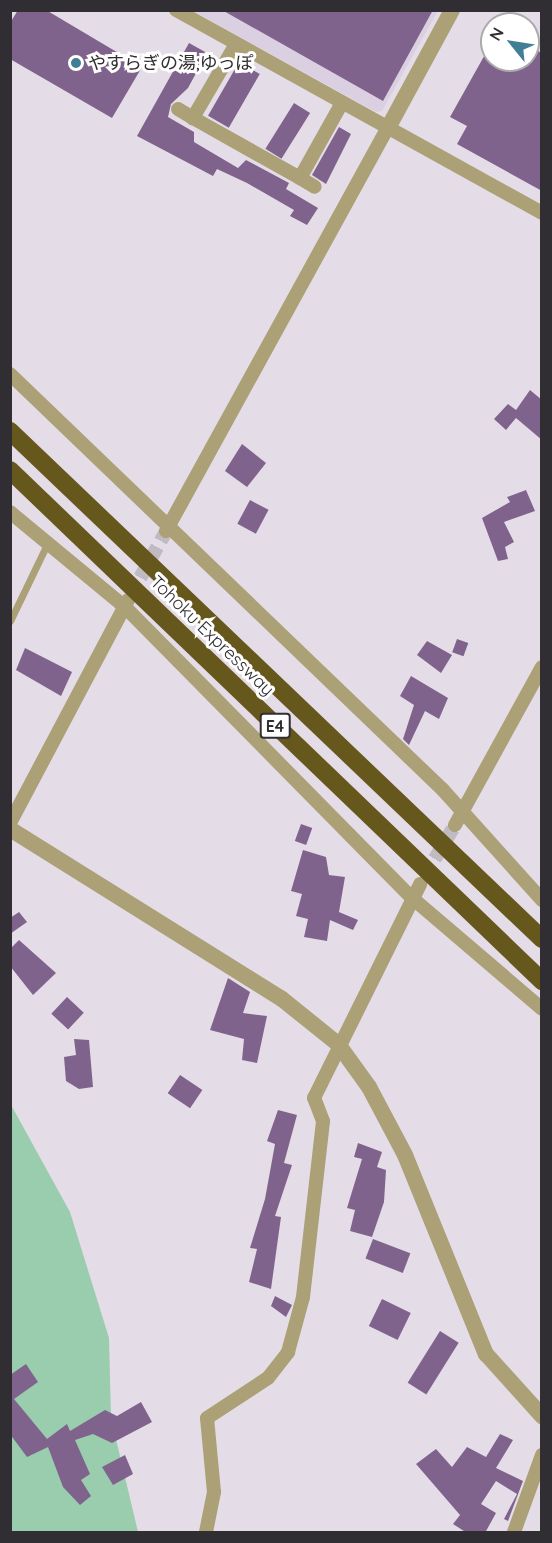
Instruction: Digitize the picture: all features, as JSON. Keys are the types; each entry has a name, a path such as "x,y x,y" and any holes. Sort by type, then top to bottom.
{"highway":[{"name":"Tohoku Expressway","path":"10,431 542,939"},
{"name":"Tohoku Expressway","path":"10,470 542,981"}],"street":[{"path":"176,10 542,213"},
{"path":"167,529 452,10"},
{"path":"193,118 236,44"},
{"path":"300,178 342,103"},
{"path":"178,109 315,187"},
{"path":"10,374 167,529 461,811 542,900"},
{"path":"10,512 127,603 411,897 542,1009"},
{"path":"10,823 127,603"},
{"path":"455,825 542,667"},
{"path":"10,829 282,999 338,1044 369,1087 405,1155 486,1354 542,1416"},
{"path":"206,1533 214,1492 207,1418 268,1378 288,1352 299,1321 323,1121 314,1098 338,1044 411,897 420,884"},
{"path":"514,1533 542,1455"}],"lane":[{"path":"10,621 48,542"}],"shaded area":[{"path":"193,11 438,11 382,111 376,112"}],"green space":[{"path":"10,1103 70,1212 109,1338 111,1418 138,1532 11,1532"}],"building":[{"name":"やすらぎの湯;ゆっぽ","path":"18,10 46,10 142,67 112,118 10,59 10,23"},
{"path":"222,10 433,10 383,101"},
{"path":"189,43 207,53 188,88 171,104 168,117 194,132 194,142 238,168 246,160 289,183 286,189 318,208 307,225 290,216 294,210 247,183 217,169 213,176 137,136"},
{"path":"540,52 542,53 542,191 457,144 467,126 450,117 480,63 480,72 540,72"},
{"path":"239,62 260,74 229,128 208,116"},
{"path":"294,103 310,113 281,159 265,149"},
{"path":"339,127 351,134 326,184 312,175"},
{"path":"530,390 542,400 542,440 516,418 506,430 494,419 508,404 516,410"},
{"path":"242,444 266,463 247,487 225,471"},
{"path":"526,490 535,511 504,522 514,542 505,547 508,559 498,561 482,518 510,502 507,497"},
{"path":"250,500 269,510 256,534 237,524"},
{"path":"457,639 468,643 463,656 452,652"},
{"path":"427,641 452,655 441,673 417,655"},
{"path":"25,648 72,672 61,696 16,670"},
{"path":"411,676 448,698 439,719 425,711 409,745 403,739 414,705 400,696"},
{"path":"301,824 312,828 306,845 295,841"},
{"path":"303,850 326,857 329,875 345,877 339,912 358,920 353,930 330,920 327,941 304,937 308,919 296,916 302,894 291,891"},
{"path":"19,912 27,922 10,934 10,918"},
{"path":"19,940 56,973 33,995 10,966 10,949"},
{"path":"228,978 250,992 243,1013 267,1016 257,1063 242,1060 244,1039 210,1030"},
{"path":"67,997 84,1013 68,1030 51,1014"},
{"path":"74,1039 89,1040 93,1087 79,1089 66,1081 64,1057 76,1055"},
{"path":"180,1075 202,1090 190,1108 168,1093"},
{"path":"278,1110 297,1115 284,1163 292,1165 275,1216 281,1217 271,1289 249,1282 257,1249 250,1248 265,1199 275,1144 267,1141"},
{"path":"358,1143 382,1152 377,1167 386,1170 384,1202 372,1237 350,1231 355,1210 347,1208 362,1159 354,1157"},
{"path":"373,1239 410,1253 403,1273 365,1259"},
{"path":"275,1296 292,1305 286,1317 271,1306"},
{"path":"382,1299 411,1313 398,1340 369,1326"},
{"path":"440,1331 459,1343 426,1394 408,1383"},
{"path":"26,1364 38,1382 14,1399 47,1439 67,1424 70,1431 105,1410 117,1416 141,1402 152,1422 112,1443 93,1434 75,1440 90,1474 81,1480 91,1496 80,1505 63,1487 48,1447 27,1457 10,1434 10,1375"},
{"path":"500,1434 513,1440 496,1468 523,1481 508,1521 504,1519 517,1494 496,1481 481,1504 496,1513 485,1533 467,1533 453,1524 460,1515 416,1464 436,1449 452,1467 467,1447 486,1457"},
{"path":"125,1455 133,1474 113,1485 102,1467"}],"tunnel":[{"path":"130,596 165,533"},
{"path":"424,877 455,825"}],"place":[{"name":"やすらぎの湯;ゆっぽ","path":"76,63"}]}
